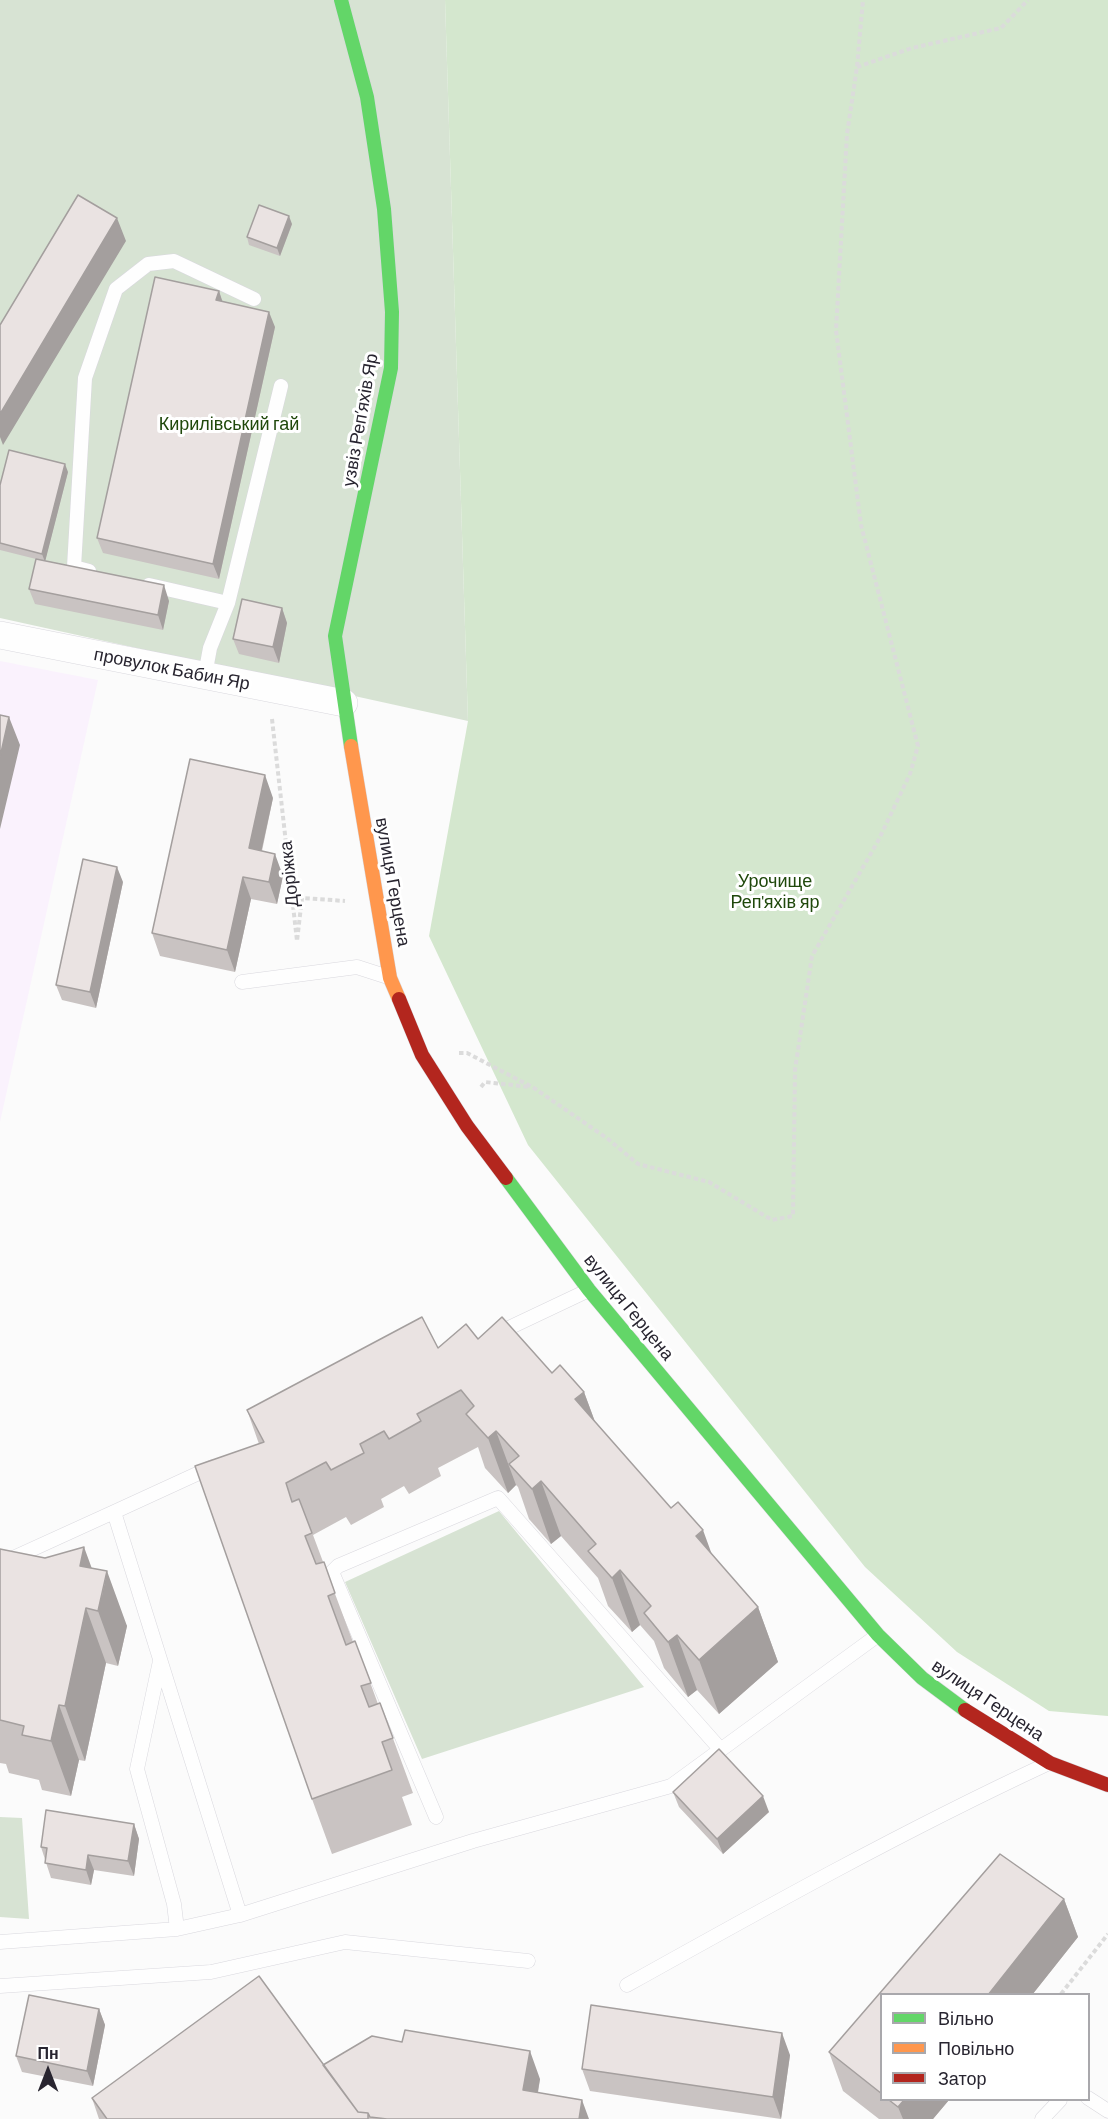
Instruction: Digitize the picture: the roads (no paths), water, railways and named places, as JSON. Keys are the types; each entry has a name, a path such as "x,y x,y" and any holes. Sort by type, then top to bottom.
{"street":[{"name":"узвіз Репʼяхів Яр","path":"341,0 368,97 384,209 392,312 391,368 335,636 344,703"},
{"name":"провулок Бабин Яр","path":"0,635 344,703"},
{"name":"вулиця Герцена","path":"344,703 390,978 422,1055 459,1112 589,1290 878,1635 922,1678 974,1717 1050,1763 1108,1785"}],"lane":[{"path":"107,575 74,567 86,378 116,289 148,264 174,261 254,298"},
{"path":"205,675 210,648 228,603 281,386"},
{"path":"140,583 228,603"},
{"path":"242,982 357,967 390,978"},
{"path":"479,1342 589,1290"},
{"path":"0,1564 222,1462"},
{"path":"436,1817 332,1572 338,1566 498,1498 721,1750"},
{"path":"114,1512 240,1915"},
{"path":"0,1942 177,1929 240,1915 473,1841 671,1786 878,1635"},
{"path":"160,1659 137,1769 174,1904 177,1929"},
{"path":"627,1984 816,1880 973,1799 1050,1763"},
{"path":"0,1986 211,1972 345,1942 528,1961"},
{"path":"1090,2099 1108,2111"},
{"path":"1042,2119 1059,2101"}],"park label":[{"name":"Кирилівський гай","path":"229,424"},
{"name":"Урочище Реп'яхів яр","path":"775,891"}]}
